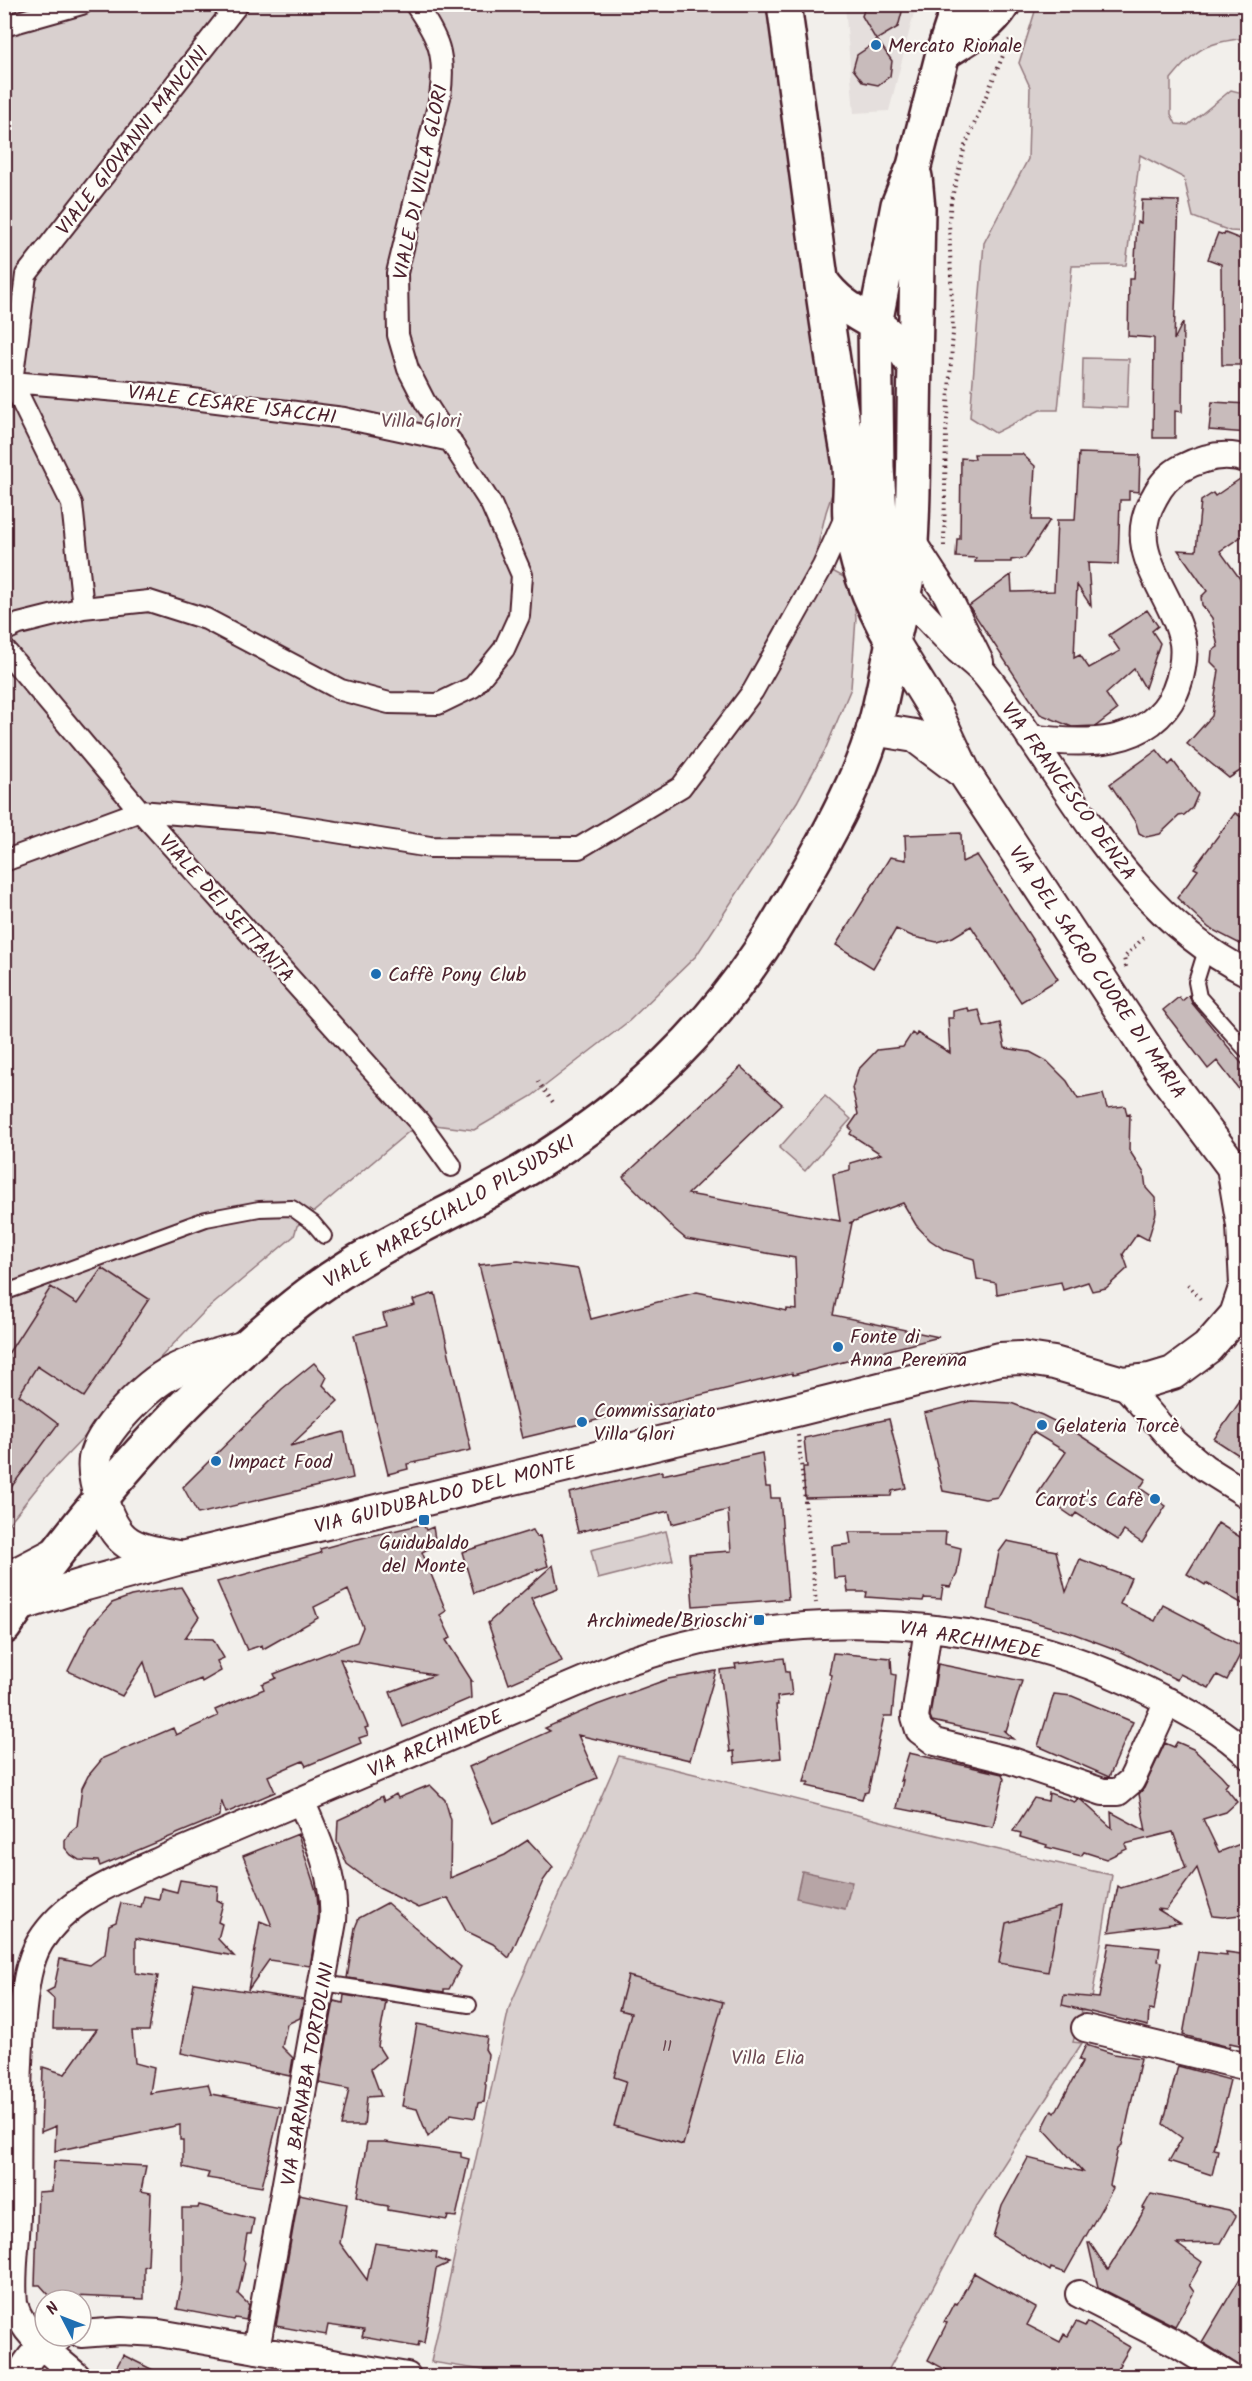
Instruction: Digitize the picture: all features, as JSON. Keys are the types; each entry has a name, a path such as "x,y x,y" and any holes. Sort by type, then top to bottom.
{"main road":[{"path":"784,4 835,378 850,464"},
{"path":"894,567 877,468 875,324 898,205 914,166 943,52 959,4"},
{"path":"943,52 978,31 1007,19"},
{"path":"893,642 875,608 894,567 915,367 918,209 914,166"},
{"path":"822,282 836,299 875,324 903,350 915,367"},
{"path":"875,324 863,336 857,348 849,508 851,530 894,567"},
{"name":"VIALE MARESCIALLO PILSUDSKI","path":"8,1604 64,1546 101,1498 171,1419 246,1347 298,1302 354,1263 403,1235 477,1198 578,1135 630,1096 672,1058 717,1010 772,932 832,828 861,765 873,729 893,642 894,567"}],"street":[{"path":"4,26 82,4"},
{"name":"VIALE GIOVANNI MANCINI","path":"7,382 26,275 238,4"},
{"name":"VIALE DI VILLA GLORI","path":"4,631 19,624 83,608 149,601 206,619 341,690 389,703 438,704 472,687 504,649 519,616 522,575 491,504 425,402 408,369 398,335 397,273 441,97 444,71 435,33 415,4"},
{"path":"7,382 72,504 83,608"},
{"name":"VIALE CESARE ISACCHI","path":"7,382 153,394 344,418 450,441"},
{"path":"1030,738 1065,742 1122,738 1143,729 1172,698 1179,682 1183,646 1178,626 1145,553 1142,529 1144,517 1155,495 1179,470 1214,456 1225,455 1248,460"},
{"path":"4,861 140,811 273,822 430,847 579,848 681,787 753,692 823,566 849,508"},
{"path":"894,567 947,595 987,676"},
{"name":"VIA FRANCESCO DENZA","path":"894,567 939,631 987,676 1125,873 1168,917 1206,950 1248,973"},
{"name":"VIA DEL SACRO CUORE DI MARIA","path":"893,642 929,700 965,774 1162,1072 1240,1170"},
{"name":"VIALE DEI SETTANTA","path":"4,649 140,811 420,1123 451,1166"},
{"name":"VIA DEL SACRO CUORE DI MARIA","path":"873,729 915,736 965,774"},
{"path":"1123,1383 1150,1380 1180,1369 1207,1348 1230,1323 1245,1297 1240,1170"},
{"name":"VIA GUIDUBALDO DEL MONTE","path":"8,1604 181,1558 796,1410 988,1361 1011,1358 1029,1359 1123,1383"},
{"path":"1123,1383 1175,1443 1205,1468 1248,1495"},
{"name":"VIA GUIDUBALDO DEL MONTE","path":"101,1498 108,1521 124,1541 138,1549 181,1558"},
{"name":"VIA ARCHIMEDE","path":"33,2336 17,2316 13,2291 17,2220 19,2050 27,1977 40,1942 58,1919 86,1897 163,1859 589,1677 677,1646 737,1634 818,1624 928,1628 1014,1643 1066,1657 1115,1674 1168,1701 1217,1729 1248,1755"},
{"path":"928,1628 915,1717 919,1730 935,1742 1012,1761 1103,1792 1118,1792 1125,1787 1135,1773 1168,1701"},
{"name":"VIA BARNABA TORTOLINI","path":"255,2350 333,1929 334,1896 324,1857 301,1801"},
{"path":"1085,2028 1248,2067"},
{"path":"1080,2294 1177,2344 1229,2376"},
{"path":"93,2333 150,2332 407,2376"},
{"path":"19,2376 38,2348"},
{"name":"VIA ARCHIMEDE","path":"46,2348 77,2376"}],"lane":[{"path":"1206,950 1196,982 1199,998 1248,1052"},
{"path":"9,1291 206,1219 258,1209 292,1208 313,1223 324,1236"},
{"path":"323,1983 468,2005"}],"path":[{"path":"944,553 947,414 953,333 949,220 951,201 965,146 1007,19"},
{"path":"1128,977 1124,958 1146,935"},
{"path":"538,1081 555,1105"},
{"path":"1188,1284 1200,1299"},
{"path":"796,1410 816,1609"}],"shaded area":[{"name":"Mercato Rionale","path":"845,5 916,5 889,111 854,113"},
{"path":"802,1871 852,1882 845,1909 796,1898"}],"green space":[{"name":"Villa Glori","path":"4,5 767,5 773,26 837,479 816,553 823,566 851,581 856,618 851,688 825,750 797,802 696,956 629,1021 532,1096 474,1130 419,1123 297,1226 294,1236 205,1311 45,1478 5,1528"},
{"path":"1037,5 1247,5 1247,38 1203,48 1195,53 1171,79 1171,114 1176,124 1188,125 1231,90 1247,94 1247,232 1230,231 1193,217 1184,178 1140,155 1126,265 1072,266 1058,410 1040,410 995,433 970,417 984,243 1028,159 1030,87 1019,63"},
{"path":"1083,358 1129,359 1127,408 1082,406"},
{"path":"825,1096 851,1119 805,1171 779,1148"},
{"path":"666,1531 673,1560 598,1579 591,1550"},
{"name":"Villa Elia","path":"619,1756 1050,1862 1112,1875 1090,2011 1082,2011 1073,2042 1082,2043 975,2209 889,2369 894,2376 522,2376 431,2362 509,2008"}],"building":[{"path":"866,4 897,4 902,12 898,27 876,40 862,16"},
{"path":"878,41 892,61 890,76 878,85 863,82 853,69 857,55"},
{"path":"1142,200 1179,201 1174,340 1183,322 1182,412 1175,411 1175,438 1153,438 1154,338 1128,336 1129,279 1134,279 1137,222 1141,223"},
{"path":"1218,233 1224,235 1225,233 1248,242 1248,354 1243,354 1240,365 1222,365 1221,264 1208,259"},
{"path":"1212,402 1248,404 1248,433 1209,430"},
{"path":"1079,453 1140,455 1139,492 1129,491 1129,500 1120,500 1118,564 1088,563 1091,606 1077,585 1074,658 1080,655 1089,668 1120,651 1109,635 1147,610 1158,626 1152,631 1160,643 1145,688 1134,669 1106,694 1117,710 1096,726 1072,727 1040,714 969,606 1011,575 1012,592 1054,591 1057,520 1075,520"},
{"path":"974,454 1022,454 1035,466 1032,520 1050,520 1025,558 1011,560 1011,562 975,562 976,558 956,557 957,539 960,539 961,458 975,459"},
{"path":"1240,479 1248,490 1248,532 1220,551 1248,590 1248,766 1229,778 1187,744 1212,716 1219,670 1211,662 1212,651 1218,647 1212,618 1202,605 1201,597 1207,591 1178,550 1196,551 1201,501 1213,493 1215,496"},
{"path":"1157,750 1169,765 1173,761 1198,794 1192,808 1184,815 1179,816 1160,834 1146,837 1139,833 1136,823 1110,784"},
{"path":"1235,813 1248,821 1248,948 1209,928 1177,898 1198,870 1194,868"},
{"path":"961,833 962,862 977,855 1058,979 1021,1002 971,926 953,937 937,942 914,937 896,929 873,968 836,945 890,857 906,860 905,835"},
{"path":"1189,995 1192,1003 1248,1071 1248,1101 1217,1061 1208,1069 1163,1010 1179,997 1182,1001"},
{"path":"968,1008 969,1012 979,1010 984,1027 1000,1023 1005,1048 1030,1052 1047,1061 1067,1081 1078,1099 1103,1094 1107,1108 1125,1106 1127,1115 1130,1114 1129,1150 1144,1173 1146,1188 1155,1198 1156,1213 1148,1240 1137,1234 1123,1254 1128,1268 1106,1288 1092,1291 1088,1282 1063,1290 1061,1282 997,1294 996,1283 977,1279 974,1259 945,1250 930,1240 916,1225 903,1203 849,1223 852,1223 833,1315 939,1337 793,1375 792,1373 522,1438 479,1265 518,1261 578,1269 591,1319 697,1292 787,1311 787,1309 797,1310 795,1258 686,1239 623,1177 741,1067 782,1104 688,1194 840,1221 833,1174 850,1170 850,1163 881,1154 850,1134 852,1130 849,1127 858,1114 852,1088 858,1070 877,1050 903,1047 912,1033 916,1036 917,1033 950,1053 948,1018 953,1018 953,1011"},
{"path":"102,1268 149,1299 84,1397 37,1366 19,1395 58,1424 4,1497 4,1360 51,1287 77,1304"},
{"path":"435,1293 471,1450 407,1464 408,1469 388,1474 354,1335 386,1326 383,1314 415,1305 413,1300"},
{"path":"314,1363 327,1377 323,1385 338,1401 290,1446 344,1432 353,1478 198,1514 183,1487 282,1389"},
{"path":"1248,1390 1248,1461 1214,1439"},
{"path":"971,1401 1011,1403 1042,1415 1072,1430 1146,1479 1140,1488 1166,1506 1142,1543 1124,1531 1118,1540 1076,1513 1073,1517 1038,1493 1066,1452 1033,1432 998,1497 985,1499 943,1491 924,1413"},
{"path":"889,1419 906,1488 892,1491 891,1496 805,1498 803,1467 807,1467 804,1438"},
{"path":"762,1453 766,1487 770,1487 771,1498 780,1498 788,1599 693,1606 689,1554 731,1551 728,1510 672,1524 669,1511 578,1532 569,1493 662,1471 662,1475"},
{"path":"1218,1523 1248,1542 1248,1607 1187,1574"},
{"path":"423,1524 426,1530 433,1527 436,1545 422,1552 446,1611 440,1615 451,1638 446,1640 472,1681 470,1681 471,1698 403,1727 390,1692 434,1675 340,1659 368,1727 365,1728 368,1735 359,1738 361,1743 306,1766 303,1761 268,1776 275,1792 226,1813 221,1800 220,1816 100,1866 98,1861 79,1860 71,1855 65,1848 65,1840 77,1826 82,1788 88,1776 103,1758 173,1728 176,1735 218,1716 215,1710 264,1689 262,1684 276,1678 274,1674 357,1642 363,1627 348,1590 314,1607 318,1618 263,1649 262,1645 247,1650 217,1582 321,1553 320,1549"},
{"path":"533,1530 537,1537 540,1536 548,1566 474,1593 462,1552"},
{"path":"849,1532 946,1532 945,1544 961,1548 957,1574 950,1587 943,1586 941,1599 924,1598 923,1601 866,1597 867,1592 848,1592 846,1577 834,1578 832,1546 851,1544"},
{"path":"1007,1541 1056,1551 1066,1592 1080,1559 1131,1578 1120,1604 1155,1621 1163,1605 1244,1647 1227,1680 1217,1675 1209,1688 1180,1674 1177,1680 1118,1650 1069,1632 988,1609 999,1552"},
{"path":"553,1565 558,1588 531,1598 562,1661 509,1684 488,1623"},
{"path":"181,1587 199,1617 185,1638 213,1639 224,1658 217,1661 221,1671 202,1682 201,1679 155,1698 144,1662 122,1696 68,1671 90,1627 112,1603 131,1596"},
{"path":"833,1653 891,1658 892,1674 896,1675 892,1716 884,1716 868,1792 864,1793 862,1799 807,1786 809,1782 804,1782 832,1675 829,1674"},
{"path":"784,1658 786,1672 789,1672 792,1695 777,1697 781,1758 735,1763 734,1751 730,1752 720,1670 736,1668 735,1664"},
{"path":"938,1664 1022,1681 1006,1731 1003,1730 1013,1739 932,1721 930,1716"},
{"path":"716,1671 690,1760 578,1735 597,1778 493,1823 469,1767 550,1731 545,1728 597,1705 668,1679"},
{"path":"1054,1694 1072,1696 1133,1722 1109,1777 1038,1746"},
{"path":"1177,1742 1193,1749 1221,1775 1228,1783 1225,1787 1237,1802 1226,1812 1203,1819 1219,1852 1248,1841 1248,1914 1213,1916 1197,1868 1166,1910 1157,1909 1180,1923 1109,1932 1118,1886 1121,1888 1186,1868 1173,1832 1125,1844 1127,1849 1106,1859 1084,1852 1081,1856 1046,1847 1047,1845 1020,1837 1021,1833 1013,1831 1034,1798 1048,1801 1049,1793 1075,1802 1077,1799 1081,1800 1112,1828 1111,1812 1146,1831 1139,1794 1165,1743 1174,1747"},
{"path":"909,1753 1002,1774 1004,1779 993,1827 897,1808 903,1780 900,1781"},
{"path":"430,1785 445,1800 451,1820 450,1878 505,1855 528,1840 553,1867 543,1881 509,1958 493,1944 466,1931 448,1898 419,1908 379,1888 347,1864 337,1841 338,1820 382,1796 384,1801 396,1794 398,1798"},
{"path":"298,1834 317,1894 318,1920 310,1966 269,1960 248,1990 260,1921 272,1926 243,1856"},
{"path":"180,1880 218,1886 217,1900 223,1903 218,1922 222,1924 218,1939 234,1956 136,1938 136,1973 158,1976 149,2031 132,2031 135,2063 154,2068 150,2093 208,2084 211,2094 281,2107 262,2187 207,2178 209,2173 183,2167 183,2140 180,2140 180,2125 55,2151 56,2126 41,2132 43,2067 65,2074 97,2029 53,2029 54,1999 46,1992 54,1988 60,1959 90,1965 105,1954 109,1925 116,1922 121,1903 141,1907 144,1896 159,1899 161,1888 177,1892"},
{"path":"387,1903 461,1967 449,1989 444,1989 444,1992 347,1978 355,1928 359,1918"},
{"path":"1060,1907 1048,1972 999,1963 1006,1923"},
{"path":"1109,1943 1160,1948 1158,1961 1162,1962 1154,2010 1149,2009 1148,2026 1062,2005 1064,1995 1099,1998"},
{"path":"1198,1952 1248,1955 1248,2047 1230,2043 1229,2047 1183,2035"},
{"path":"628,1976 723,2002 683,2145 614,2126 626,2081 614,2077 631,2013 619,2010"},
{"path":"194,1983 304,2000 300,2018 287,2024 282,2047 293,2058 290,2076 181,2053"},
{"path":"344,1995 386,2002 378,2046 385,2057 371,2069 381,2096 367,2097 364,2126 341,2126 349,2089 319,2083 334,2001 343,2003"},
{"path":"417,2024 487,2037 484,2102 478,2103 475,2118 451,2114 428,2137 417,2109 402,2106"},
{"path":"1086,2045 1114,2054 1141,2058 1122,2145 1118,2148 1110,2185 1113,2188 1065,2273 1051,2268 1050,2271 993,2237 1002,2206 1028,2158 1083,2172 1043,2128 1052,2110 1055,2113 1083,2061 1079,2060"},
{"path":"1178,2066 1230,2080 1213,2149 1218,2150 1212,2175 1169,2161 1182,2138 1163,2124"},
{"path":"367,2142 385,2142 461,2153 461,2157 469,2159 456,2217 448,2216 447,2220 388,2210 388,2206 357,2196"},
{"path":"54,2161 146,2166 141,2191 151,2193 148,2265 144,2267 144,2299 93,2297 93,2288 43,2288 40,2285 35,2285 38,2192 52,2191"},
{"path":"299,2194 347,2204 340,2243 367,2280 375,2243 437,2252 436,2258 449,2263 436,2269 424,2343 419,2342 418,2347 362,2337 364,2330 328,2325 326,2335 276,2326"},
{"path":"1151,2194 1229,2210 1236,2216 1221,2243 1177,2244 1202,2262 1189,2285 1194,2292 1175,2326 1098,2287 1088,2243 1108,2270 1145,2209 1143,2208"},
{"path":"199,2205 254,2219 251,2234 247,2234 243,2259 245,2263 238,2294 249,2305 246,2320 235,2318 234,2320 177,2309 182,2281 182,2208 198,2208"},
{"path":"1248,2265 1248,2376 1244,2376 1237,2364 1202,2342"},
{"path":"974,2273 1036,2308 1027,2325 1060,2342 1064,2334 1068,2336 1076,2322 1085,2326 1087,2322 1130,2347 1113,2376 945,2376 948,2371 928,2360 947,2323 944,2322 954,2303 957,2304"},
{"path":"123,2355 165,2376 112,2376"}],"place":[{"name":"Mercato Rionale","path":"876,45"},
{"name":"Caffè Pony Club","path":"376,974"},
{"name":"Fonte di Anna Perenna","path":"838,1347"},
{"name":"Commissariato Villa Glori","path":"582,1422"},
{"name":"Gelateria Torcè","path":"1042,1425"},
{"name":"Impact Food","path":"216,1461"},
{"name":"Carrot's Cafè","path":"1155,1499"},
{"name":"Guidubaldo del Monte","path":"424,1520"},
{"name":"Archimede/Brioschi","path":"759,1620"}]}
